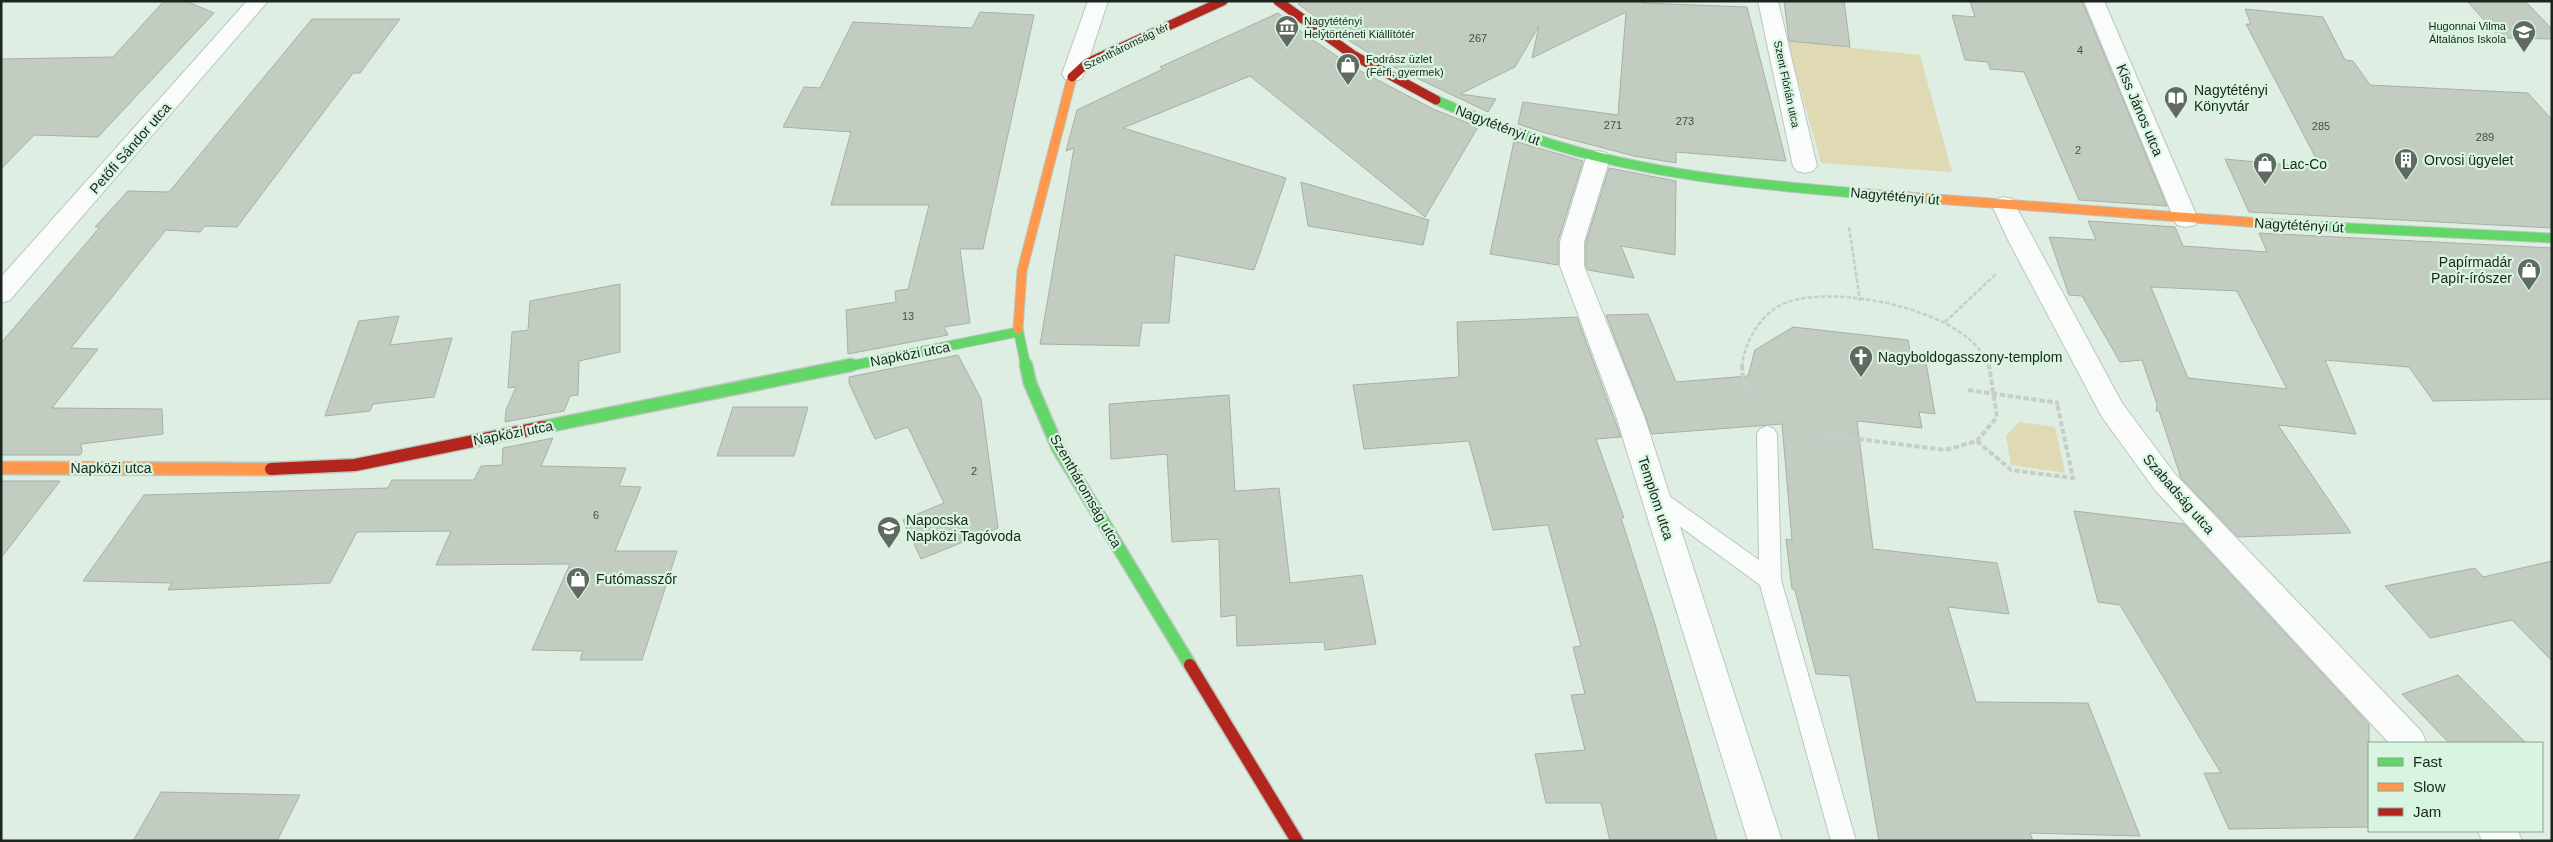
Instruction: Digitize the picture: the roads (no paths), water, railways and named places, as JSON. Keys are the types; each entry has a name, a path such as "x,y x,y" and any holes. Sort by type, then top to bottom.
{"street":[{"name":"Petőfi Sándor utca","path":"1,294 258,1"},
{"name":"Szentháromság tér","path":"1073,74 1098,1"},
{"name":"Szentháromság tér","path":"1073,74 1087,62 1223,1"},
{"name":"Nagytétényi út","path":"1278,1 1352,55 1399,82 1465,114 1533,139 1598,158 1663,172 1730,180 2004,205 2186,219 2552,238"},
{"name":"Szent Flórián utca","path":"1768,1 1779,43 1805,166"},
{"name":"Kiss János utca","path":"2094,1 2186,219"},
{"name":"Szentháromság utca","path":"1073,74 1022,271 1018,332 1030,384 1058,448 1298,841"},
{"name":"Templom utca","path":"1598,158 1572,242 1572,266 1630,416 1765,841"},
{"name":"Szabadság utca","path":"2004,205 2020,240 2112,410 2159,474 2409,742"},
{"name":"Napközi utca","path":"1,468 281,469 355,465 1018,332"},
{"path":"2496,832 2505,841"}],"lane":[{"path":"1767,434 1770,580 1844,841"},
{"path":"1655,497 1770,580"}],"place":[{"name":"Nagytétényi Helytörténeti Kiállítótér","path":"1287,48"},
{"name":"Hugonnai Vilma Általános Iskola","path":"2524,53"},
{"name":"Fodrász üzlet (Férfi, gyermek)","path":"1348,86"},
{"name":"Nagytétényi Könyvtár","path":"2176,119"},
{"name":"Orvosi ügyelet","path":"2406,181"},
{"name":"Lac-Co","path":"2265,185"},
{"name":"Papírmadár Papír-írószer","path":"2529,291"},
{"name":"Nagyboldogasszony-templom","path":"1861,378"},
{"name":"Napocska Napközi Tagóvoda","path":"889,549"},
{"name":"Futómasszőr","path":"578,600"}]}
